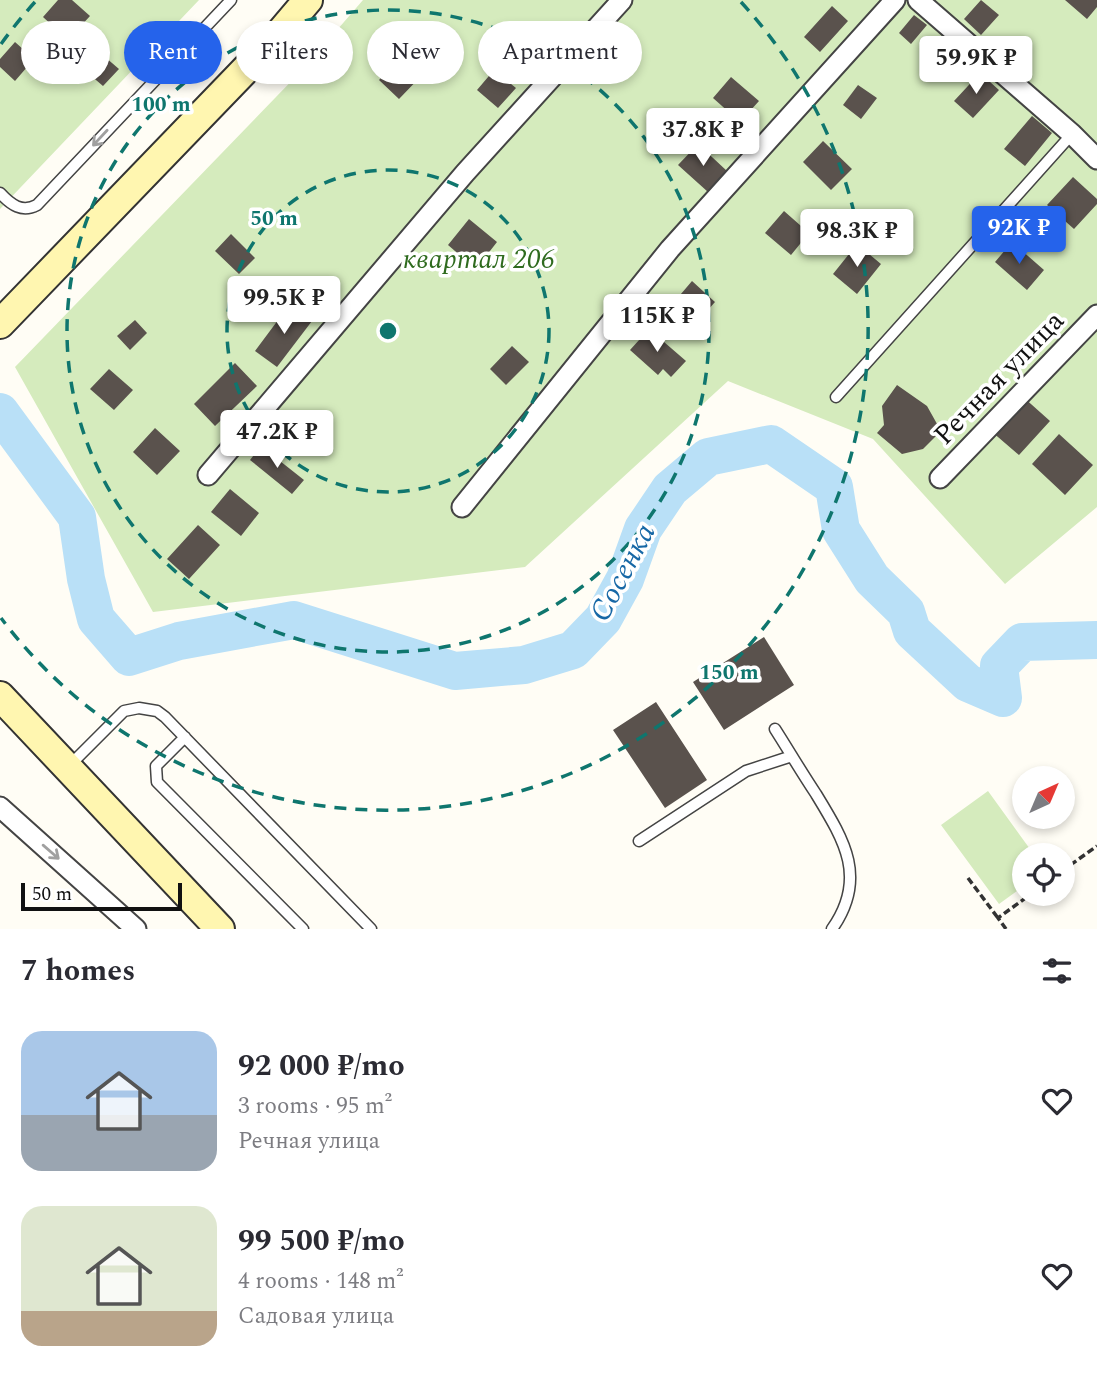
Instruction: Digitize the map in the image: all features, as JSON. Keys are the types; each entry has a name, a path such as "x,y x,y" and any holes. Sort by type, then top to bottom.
{"main road":[{"path":"0,324 274,40 308,0"},
{"path":"0,696 69,766 220,929"}],"street":[{"path":"208,475 465,173 622,0"},
{"path":"462,507 670,249 895,0"},
{"path":"918,0 1097,159"},
{"name":"Речная улица","path":"940,478 1097,315"},
{"path":"0,807 136,929"}],"lane":[{"path":"0,193 20,209 37,205 231,0"},
{"path":"836,397 1072,134"},
{"path":"69,766 124,711 139,708 157,711 371,929"},
{"path":"775,729 839,833 849,858 846,905 832,929"},
{"path":"185,737 156,766 157,782 303,929"},
{"path":"639,841 746,771 792,755"}],"path":[{"path":"1075,862 1097,846"},
{"path":"968,878 1006,929"},
{"path":"998,918 1014,906"}],"green space":[{"path":"0,0 199,0 179,21 124,21 124,79 0,209"},
{"name":"квартал 206","path":"363,0 1097,0 1097,507 1005,584 873,439 728,381 525,567 153,612 15,367 289,84 353,84 353,21 345,21"},
{"path":"988,791 1012,824 1012,830 1016,830 1026,843 1012,843 1012,895 999,904 941,825"}],"building":[{"path":"58,0 72,0 90,16 85,21 47,21 43,17"},
{"path":"981,0 999,15 981,35 964,19"},
{"path":"1065,0 1097,0 1097,7 1087,19"},
{"path":"832,6 848,21 820,52 804,37"},
{"path":"914,15 927,25 911,44 899,33"},
{"path":"15,42 21,47 21,74 15,81 0,67 0,59"},
{"path":"110,61 119,69 110,79"},
{"path":"980,73 999,90 973,118 954,101"},
{"path":"731,77 759,101 740,122 713,98"},
{"path":"383,84 413,84 399,99"},
{"path":"482,84 511,84 516,88 498,108 477,90"},
{"path":"858,85 877,98 861,119 843,105"},
{"path":"1032,116 1052,133 1025,166 1004,149"},
{"path":"823,141 852,169 831,190 803,162"},
{"path":"698,144 727,171 708,192 678,165"},
{"path":"1073,177 1097,199 1097,204 1074,229 1047,205"},
{"path":"784,211 809,233 791,255 765,233"},
{"path":"469,219 497,242 476,269 448,245"},
{"path":"231,234 255,258 239,274 215,251"},
{"path":"1012,242 1044,270 1027,290 995,262"},
{"path":"857,244 881,264 857,294 833,274"},
{"path":"692,281 715,302 698,321 675,301"},
{"path":"290,304 312,321 277,367 255,351"},
{"path":"135,320 147,333 130,350 117,336"},
{"path":"649,329 686,361 671,377 663,369 658,375 630,350"},
{"path":"512,346 529,362 506,385 490,369"},
{"path":"235,363 257,386 215,426 194,404"},
{"path":"109,369 133,390 114,410 90,389"},
{"path":"897,385 927,406 941,431 923,449 902,454 877,433 884,425 882,406"},
{"path":"1022,396 1050,421 1019,455 991,431"},
{"path":"155,428 180,451 157,475 133,452"},
{"path":"1059,434 1093,465 1065,495 1032,464"},
{"path":"261,446 304,480 292,494 250,460"},
{"path":"230,489 259,513 241,536 211,512"},
{"path":"198,525 220,545 189,579 167,559"},
{"path":"764,637 794,685 724,730 693,682"},
{"path":"656,702 707,780 665,808 613,730"}],"waterway":[{"name":"Сосенка","path":"0,412 77,517 86,579 96,619 129,657 179,641 294,620 455,671 524,665 573,650 603,619 625,579 643,529 670,489 708,457 771,444 834,487 841,530 872,579 906,612 912,631 968,683 1003,698 999,666 1022,642 1097,640"}]}
